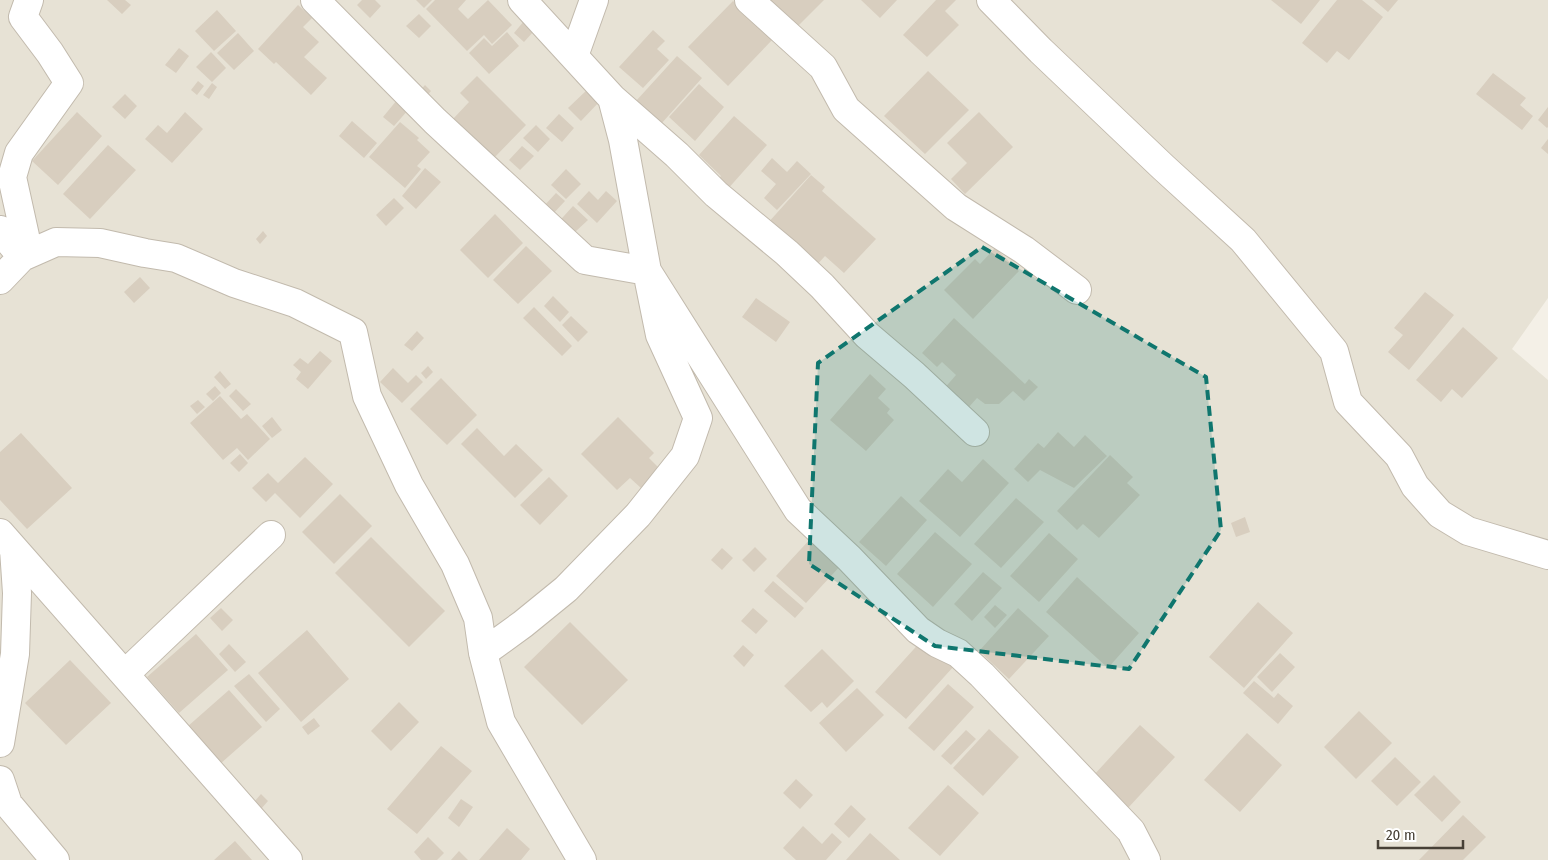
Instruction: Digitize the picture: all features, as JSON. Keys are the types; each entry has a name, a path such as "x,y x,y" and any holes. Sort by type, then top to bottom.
{"street":[{"path":"22,257 25,236 12,177 19,153 69,83 50,53 23,17 29,0"},
{"path":"315,0 435,121 585,260 647,271 798,510 849,558 918,630 937,643 958,653 982,676 1130,831 1146,860"},
{"path":"522,0 612,98 677,155 716,194 787,253 822,286 867,335 914,375 975,432"},
{"path":"574,56 594,0"},
{"path":"749,0 823,67 846,109 956,207 1024,250 1077,290"},
{"path":"991,0 1048,58 1243,240 1334,351 1348,402 1399,456 1415,486 1440,514 1468,531 1548,555"},
{"path":"483,653 566,589 638,515 685,456 698,418 660,335 623,140 612,98"},
{"path":"0,230 22,257"},
{"path":"0,280 22,257 56,242 100,243 176,258 234,283 295,303 353,332 367,396 409,485 455,564 478,618 483,653 501,722 582,860"},
{"path":"125,674 271,535"},
{"path":"7,541 288,860"},
{"path":"0,743 15,654 17,593 7,541"},
{"path":"0,780 8,804 55,860"}],"highlighted area":[{"path":"982,247 1206,377 1221,530 1129,669 935,646 809,564 818,363"}],"shaded area":[{"path":"0,0 1548,0 1548,298 1512,349 1548,380 1548,860 0,860"}],"building":[{"path":"107,0 125,0 131,5 122,14"},
{"path":"362,0 375,0 381,6 370,18 357,5"},
{"path":"416,0 432,0 424,8"},
{"path":"435,0 466,0 458,9 468,19 488,0 512,25 492,44 484,35 467,51 426,9"},
{"path":"759,0 824,0 792,32"},
{"path":"861,0 897,0 880,18"},
{"path":"936,0 956,0 945,11 959,25 927,57 903,35"},
{"path":"1271,0 1320,0 1301,24"},
{"path":"1337,0 1362,0 1383,17 1349,60 1337,51 1327,63 1302,43"},
{"path":"1374,0 1398,0 1388,12"},
{"path":"733,1 773,39 728,86 688,47"},
{"path":"298,5 312,18 303,27 319,42 304,57 327,78 311,95 276,62 274,64 258,49"},
{"path":"217,10 236,31 214,51 195,31"},
{"path":"419,14 431,26 419,38 406,26"},
{"path":"524,21 534,31 524,42 514,33"},
{"path":"653,30 665,41 657,49 669,60 643,88 619,67"},
{"path":"507,32 519,46 489,74 469,53 484,38 492,46"},
{"path":"238,33 254,51 234,70 217,53"},
{"path":"179,48 189,56 176,73 165,65"},
{"path":"211,52 226,68 212,82 196,67"},
{"path":"677,56 702,78 661,124 636,101"},
{"path":"928,71 969,110 925,154 884,116"},
{"path":"1493,73 1526,98 1520,105 1533,116 1522,130 1476,94"},
{"path":"477,76 526,125 493,159 453,119 469,102 460,93"},
{"path":"198,81 204,86 197,95 191,90"},
{"path":"212,83 217,87 209,99 203,95"},
{"path":"699,84 724,107 695,141 669,117"},
{"path":"425,85 431,91 423,100 417,94"},
{"path":"588,89 600,101 581,121 568,108"},
{"path":"125,94 137,106 125,119 112,107"},
{"path":"397,100 409,109 394,126 383,117"},
{"path":"1548,107 1548,127 1547,128 1538,120"},
{"path":"77,112 102,136 58,185 32,161"},
{"path":"185,112 203,129 172,163 145,139 158,125 167,133"},
{"path":"979,112 1013,147 965,194 951,179 967,163 947,143"},
{"path":"559,114 574,128 562,142 546,128"},
{"path":"734,116 767,145 726,191 716,182 721,176 699,155"},
{"path":"352,121 377,143 364,158 339,136"},
{"path":"400,122 419,138 417,140 430,152 417,166 421,169 405,188 369,157"},
{"path":"536,125 550,139 538,152 523,138"},
{"path":"1548,139 1548,154 1541,148"},
{"path":"108,145 136,170 90,219 63,194"},
{"path":"522,146 534,156 520,170 509,160"},
{"path":"772,158 787,172 797,161 811,174 777,210 764,198 776,184 761,171"},
{"path":"425,168 441,182 416,209 402,196"},
{"path":"566,169 581,184 566,199 551,185"},
{"path":"811,175 825,187 822,191 876,239 844,273 825,256 815,267 767,224"},
{"path":"589,191 598,200 606,191 617,201 597,223 577,204"},
{"path":"556,193 565,201 551,216 543,207"},
{"path":"394,198 404,208 386,226 376,215"},
{"path":"573,206 588,220 575,232 554,227"},
{"path":"495,214 523,243 488,278 460,250"},
{"path":"263,231 267,236 260,244 256,239"},
{"path":"526,246 552,271 518,304 493,280"},
{"path":"995,248 1019,271 973,319 944,290 975,259 980,264"},
{"path":"140,277 150,288 134,303 124,292"},
{"path":"1425,292 1454,315 1409,370 1388,352 1403,335 1394,328"},
{"path":"553,296 569,312 560,322 544,306"},
{"path":"756,298 790,322 776,342 742,317"},
{"path":"534,307 572,346 562,356 523,318"},
{"path":"571,316 588,332 578,342 562,325"},
{"path":"954,318 1025,384 1029,379 1038,387 1024,401 1013,391 999,404 985,404 977,398 969,407 957,396 953,401 942,391 956,375 942,362 937,367 922,353"},
{"path":"1463,327 1498,358 1462,398 1452,389 1441,402 1416,380"},
{"path":"417,331 424,338 412,351 404,345"},
{"path":"320,351 332,361 308,389 296,379 301,372 293,365 300,358 308,364"},
{"path":"428,366 433,372 426,379 421,373"},
{"path":"393,368 408,383 416,375 423,382 402,403 380,382"},
{"path":"220,371 231,384 225,389 214,377"},
{"path":"870,374 886,389 878,398 890,409 887,413 894,420 866,451 830,420"},
{"path":"441,378 477,415 447,445 410,409"},
{"path":"215,386 221,393 213,401 206,394"},
{"path":"236,389 251,404 243,411 229,396"},
{"path":"220,396 241,419 247,414 270,439 248,460 237,448 223,460 190,423"},
{"path":"198,400 205,407 197,414 190,406"},
{"path":"272,417 282,430 272,438 262,426"},
{"path":"618,417 654,453 649,458 660,469 641,488 630,478 617,490 581,454"},
{"path":"477,428 504,456 516,444 543,470 515,498 461,444"},
{"path":"1058,432 1074,447 1085,435 1107,456 1074,488 1040,470 1028,482 1014,469 1038,443 1044,448"},
{"path":"21,433 72,488 27,529 0,500 0,452"},
{"path":"240,454 248,463 239,472 230,463"},
{"path":"1110,455 1133,477 1127,483 1140,495 1099,538 1083,524 1077,530 1057,511"},
{"path":"305,457 333,484 300,518 275,493 266,502 252,488 268,473 278,483"},
{"path":"983,459 1009,483 960,537 919,501 948,469 962,482"},
{"path":"549,477 568,496 540,525 520,505"},
{"path":"340,494 372,526 334,564 302,532"},
{"path":"901,496 927,520 886,566 859,542"},
{"path":"1016,498 1044,522 1001,568 974,544"},
{"path":"1245,517 1250,532 1236,537 1231,523"},
{"path":"935,532 972,564 933,607 897,574"},
{"path":"1049,533 1078,559 1039,602 1010,576"},
{"path":"813,536 843,563 806,603 776,576"},
{"path":"371,537 445,611 409,647 335,573"},
{"path":"755,547 767,559 754,572 742,560"},
{"path":"722,548 733,558 722,570 711,560"},
{"path":"983,572 1002,588 972,621 954,604"},
{"path":"1077,577 1139,633 1108,668 1046,612"},
{"path":"773,581 804,608 795,618 764,591"},
{"path":"1258,602 1293,633 1244,688 1209,657"},
{"path":"995,605 1007,615 995,628 984,617"},
{"path":"221,608 233,620 222,631 210,618"},
{"path":"753,608 768,621 756,634 741,621"},
{"path":"1018,608 1049,636 1009,679 979,651"},
{"path":"570,622 628,680 582,725 524,667"},
{"path":"307,630 349,679 301,722 258,673"},
{"path":"196,634 228,670 179,713 147,677"},
{"path":"923,639 954,666 906,719 875,692"},
{"path":"229,644 246,662 235,672 219,654"},
{"path":"743,645 754,655 744,667 733,656"},
{"path":"822,649 854,681 827,708 822,702 811,712 784,686"},
{"path":"1280,653 1295,667 1272,692 1257,677"},
{"path":"70,660 111,703 66,745 25,703"},
{"path":"249,674 280,709 266,722 234,686"},
{"path":"1254,681 1274,698 1278,693 1293,706 1278,724 1243,693"},
{"path":"948,684 974,707 934,751 908,728"},
{"path":"857,688 884,715 846,752 819,723"},
{"path":"229,690 262,727 220,764 187,727"},
{"path":"399,702 419,722 391,751 371,731"},
{"path":"1359,711 1392,743 1356,779 1324,747"},
{"path":"314,718 320,726 308,735 302,727"},
{"path":"1140,725 1175,757 1128,808 1093,776"},
{"path":"989,729 1019,757 983,796 953,768"},
{"path":"966,730 976,739 951,765 941,756"},
{"path":"1247,733 1282,765 1240,812 1204,780"},
{"path":"441,746 472,771 417,834 387,809"},
{"path":"1395,757 1421,782 1397,806 1371,781"},
{"path":"1434,775 1461,802 1442,822 1414,795"},
{"path":"796,779 813,795 800,809 783,793"},
{"path":"948,785 979,813 940,856 908,828"},
{"path":"261,794 268,801 261,809 254,802"},
{"path":"461,799 473,807 459,827 448,818"},
{"path":"851,805 866,819 849,838 834,824"},
{"path":"1463,815 1486,837 1463,860 1419,860"},
{"path":"803,826 822,844 832,833 842,842 826,860 796,860 783,848"},
{"path":"507,828 530,849 521,860 479,860"},
{"path":"870,833 900,860 846,860"},
{"path":"428,837 444,853 437,860 421,860 414,852"},
{"path":"235,841 252,860 214,860"},
{"path":"459,851 468,860 451,860"}]}
